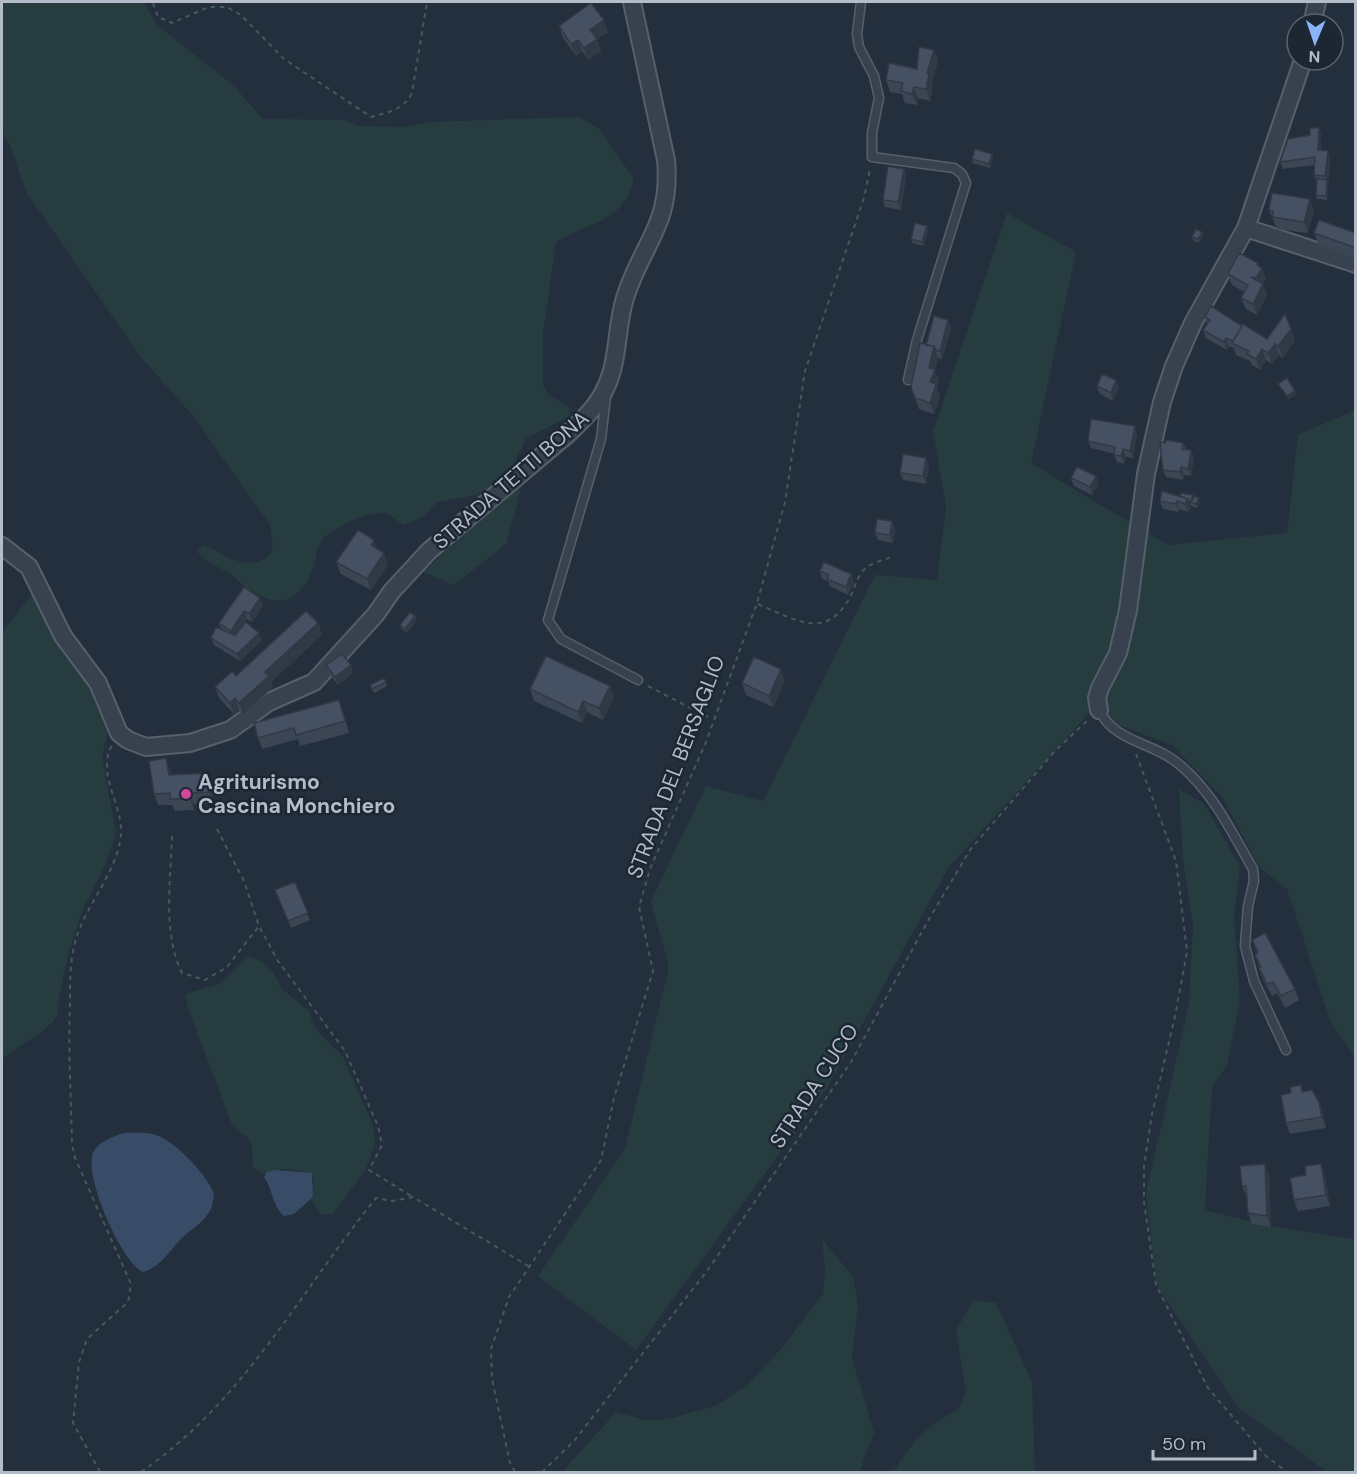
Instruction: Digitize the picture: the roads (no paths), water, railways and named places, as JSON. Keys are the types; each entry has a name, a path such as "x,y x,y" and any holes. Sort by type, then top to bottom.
{"street":[{"name":"STRADA TETTI BONA","path":"2,546 29,567 63,636 98,683 119,733 137,745 153,747 190,743 214,737 248,720 269,702 314,682 429,551 569,433 589,413 607,387 624,300 658,228 666,204 668,180 632,2"},
{"path":"1099,710 1097,698 1118,653 1128,610 1146,474 1162,402 1174,366 1193,323 1246,228 1299,72"},
{"path":"1246,228 1356,264"}],"lane":[{"path":"861,2 857,34 859,47 878,84 872,157 954,168 962,174 966,183 917,340 908,380"},
{"path":"607,387 601,440 548,620 561,639 638,680"},
{"path":"1099,710 1114,731 1178,763 1197,780 1214,799 1253,869 1254,881 1248,906 1245,946 1254,981 1287,1050"}],"water":[{"path":"124,1133 152,1134 172,1144 198,1169 214,1194 211,1208 203,1220 160,1262 143,1272 125,1253 107,1220 92,1169 92,1157 96,1148 104,1141"},
{"path":"275,1170 312,1173 313,1197 294,1214 284,1216 280,1212 264,1177 267,1172"}],"place":[{"name":"Agriturismo Cascina Monchiero","path":"186,794"}]}
